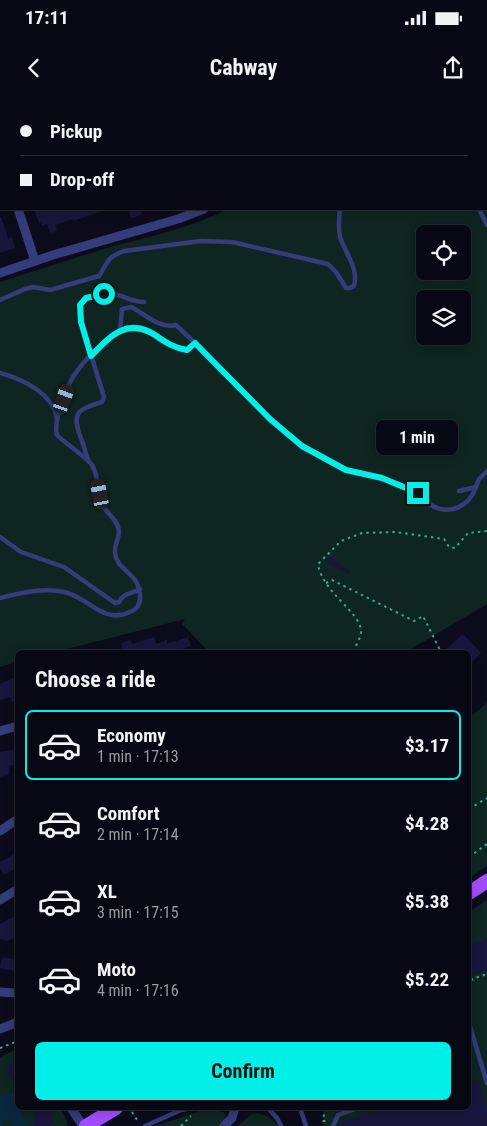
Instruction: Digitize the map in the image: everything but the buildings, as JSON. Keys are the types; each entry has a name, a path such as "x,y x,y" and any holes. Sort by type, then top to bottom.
{"main road":[{"path":"471,892 487,881"},
{"path":"84,1126 112,1110"}],"street":[{"path":"18,210 35,260"},
{"path":"0,273 35,260 178,219 201,210"},
{"path":"0,731 15,727"},
{"path":"0,831 15,821"},
{"path":"0,900 15,891"},
{"path":"0,992 15,993"},
{"path":"0,1029 15,1023"},
{"path":"72,1110 84,1126"},
{"path":"224,1126 232,1118 234,1110"}],"lane":[{"path":"0,300 25,288 33,287 50,290 99,276 107,260 124,251 201,241 247,244 320,260 332,266 346,288 350,288 354,286 356,280 351,261 340,235 340,210"},
{"path":"480,210 487,225"},
{"path":"0,598 24,592 64,592 76,596 105,614 114,617 138,607 141,598 140,589 134,576 121,566 116,559 115,551 119,531 101,502 92,464 86,456 84,444 76,423 78,414 83,408 102,402 104,397 81,322 80,305 82,301 96,295 115,294 136,302 144,302"},
{"path":"120,331 122,309 130,307 160,324 168,327 176,325 270,419 302,446 346,470 382,478 409,488 418,493 429,504 440,509 449,510 460,507 470,497 479,479 487,471"},
{"path":"92,464 57,435 55,428 67,389 75,374 106,340 120,331 132,327 143,328 177,348 187,350 195,343"},
{"path":"0,373 31,385 44,395 57,420"},
{"path":"459,492 476,487"},
{"path":"0,537 21,552 64,567 115,603 119,602 121,597 140,589"},
{"path":"471,1030 487,1084"},
{"path":"145,1126 181,1110"},
{"path":"270,1110 282,1126"},
{"path":"301,1110 306,1126"},
{"path":"333,1126 338,1115 352,1110"}],"path":[{"path":"355,650 362,631 358,622 325,583 318,564 341,541 362,533 396,532 444,540 449,547 455,548 468,533 487,531"},
{"path":"325,583 332,580 414,622 424,616 440,650"},
{"path":"471,808 487,798"},
{"path":"471,856 487,844"},
{"path":"471,984 473,983 472,979 487,974"},
{"path":"0,1048 15,1042"},
{"path":"325,1110 323,1121 329,1120"},
{"path":"132,1112 139,1124"},
{"path":"181,1126 193,1114"}],"green space":[{"path":"226,210 487,210 487,604 409,650 207,650 182,624 185,619 63,650 15,650 15,663 0,667 0,282 100,250 187,226"},
{"path":"487,703 487,866 471,877 471,716"},
{"path":"487,900 487,1126 324,1126 323,1110 471,1110 471,911"},
{"path":"15,1050 15,1110 62,1110 68,1124 66,1126 0,1126 0,1057"},
{"path":"217,1110 225,1113 226,1116 220,1126 155,1126 200,1111"},
{"path":"257,1113 269,1117 278,1126 238,1126 250,1115"}],"water":[{"path":"14,1092 15,1110 21,1110 29,1126 11,1126 14,1118 2,1122 3,1126 0,1126 0,1097"}],"route":[{"path":"104,294 86,298 80,305 81,322 91,356 106,340 119,331 132,327 143,328 167,344 177,348 187,350 195,343 270,419 302,446 346,470 382,478 418,493"}]}
